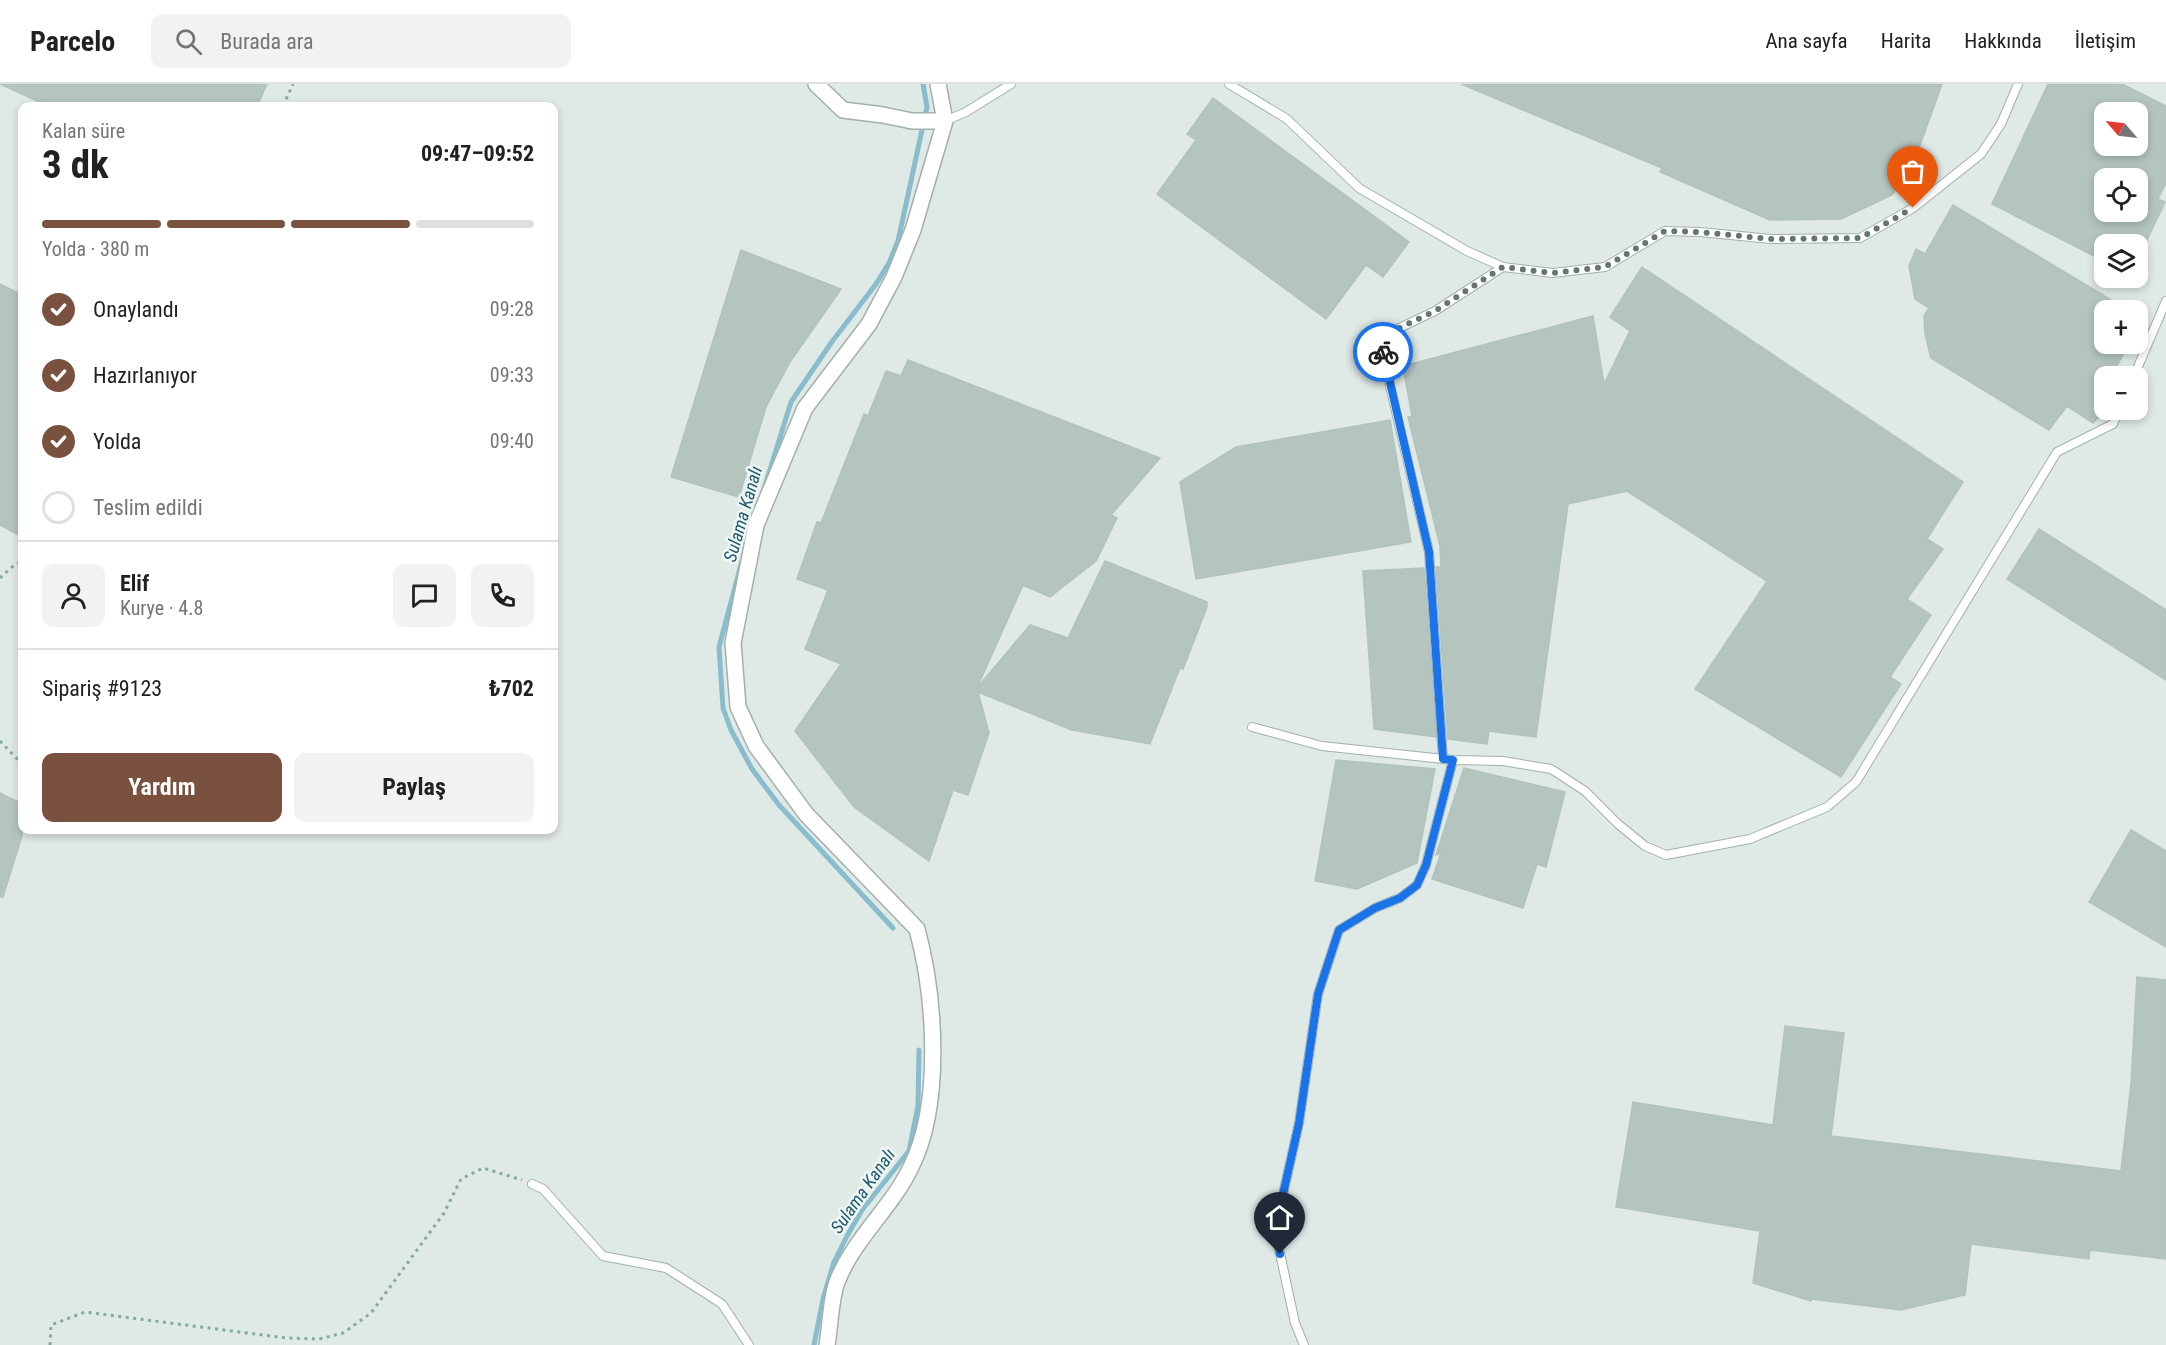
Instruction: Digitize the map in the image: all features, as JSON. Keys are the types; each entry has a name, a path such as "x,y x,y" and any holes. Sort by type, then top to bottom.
{"street":[{"path":"816,84 843,110 912,121 945,121"},
{"path":"827,1345 836,1283 860,1238 894,1199 912,1166 927,1120 932,1062 930,1000 917,929 806,814 756,746 738,707 734,643 756,525 805,408 869,324 894,277 914,230 945,121 938,84"}],"lane":[{"path":"945,121 966,112 1011,84"},
{"path":"1229,84 1287,119 1359,188 1467,251 1503,267 1553,273 1605,267 1665,231 1771,239 1860,238 1913,208 1981,154 2001,124 2018,84"},
{"path":"1443,759 1429,552 1382,344 1391,332 1435,311 1503,267"},
{"path":"2138,366 2166,301"},
{"path":"1252,727 1322,746 1453,760 1503,761 1551,769 1585,791 1618,824 1645,846 1666,855 1750,839 1827,807 1856,782 2056,452 2113,424 2115,420"},
{"path":"1304,1345 1295,1323 1275,1230 1299,1123 1318,994 1339,930 1375,908 1400,898 1417,885 1426,865 1453,760"},
{"path":"532,1184 543,1189 603,1256 666,1268 722,1304 749,1345"}],"path":[{"path":"285,102 292,84"},
{"path":"0,578 18,563"},
{"path":"0,741 18,760"},
{"path":"50,1345 51,1325 85,1312 286,1338 319,1339 343,1333 372,1312 444,1213 461,1179 483,1168 532,1184"}],"building":[{"path":"0,84 267,84 259,102 39,102"},
{"path":"1461,84 1942,84 1913,165 1892,195 1841,219 1770,220 1660,172 1662,168"},
{"path":"2048,84 2122,84 2166,106 2166,183 2158,199 2165,202 2148,238 2148,234 2094,234 2094,256 1992,204"},
{"path":"1213,98 1409,242 1383,277 1366,265 1326,319 1157,194 1196,140 1187,134"},
{"path":"1953,205 2111,300 2094,300 2094,354 2124,354 2117,366 2094,366 2096,420 2093,423 2067,406 2049,430 1931,358 1925,334 1924,316 1929,308 1915,299 1909,266 1916,249 1925,254"},
{"path":"741,250 841,289 790,362 766,407 739,497 671,477"},
{"path":"1642,267 1963,482 1927,539 1943,549 1907,599 1931,615 1890,677 1901,684 1841,777 1695,689 1767,581 1627,491 1568,504 1536,737 1489,731 1487,744 1448,739 1436,567 1441,567 1440,546 1408,417 1412,416 1403,366 1593,316 1604,384 1630,331 1610,317"},
{"path":"0,284 18,293 18,535 0,525"},
{"path":"908,360 1160,458 1111,515 1117,518 1096,561 1050,597 1023,585 977,688 1030,625 1068,638 1105,561 1207,602 1183,669 1180,668 1150,744 1072,730 978,692 989,733 968,795 953,790 929,861 854,807 795,731 841,664 805,649 828,590 797,579 817,522 821,523 864,414 868,416 886,371 901,376"},
{"path":"1390,420 1411,542 1196,579 1180,482 1236,447"},
{"path":"2039,529 2166,610 2166,680 2007,579"},
{"path":"1424,568 1436,737 1374,729 1363,571"},
{"path":"1336,760 1435,769 1417,863 1357,889 1315,881"},
{"path":"1464,768 1565,792 1546,867 1537,864 1523,908 1432,879 1441,853 1436,855"},
{"path":"0,793 18,802 18,834 22,836 3,897 0,897"},
{"path":"2131,830 2166,851 2166,947 2089,902"},
{"path":"2137,977 2166,980 2166,1259 2090,1250 2089,1259 1971,1244 1965,1295 1901,1310 1811,1299 1811,1301 1753,1283 1760,1231 1616,1207 1633,1102 1773,1125 1785,1026 1844,1033 1831,1136 2121,1171 2131,1084"}],"waterway":[{"name":"Sulama Kanalı","path":"764,489 791,402 831,343 876,284 889,263 898,241 927,107 923,84"},
{"name":"Sulama Kanalı","path":"742,561 719,647 723,708 731,730 752,769 779,805 893,928"},
{"name":"Sulama Kanalı","path":"814,1345 823,1299 834,1262 862,1210 909,1151 918,1106 919,1050"}],"way so far":[{"path":"1383,352 1382,344 1391,332 1435,311 1503,267 1553,273 1605,267 1665,231 1771,239 1860,238 1913,208"}],"route":[{"path":"1280,1254 1275,1230 1299,1123 1318,994 1339,930 1375,908 1400,898 1417,885 1426,865 1453,760 1443,759 1429,552 1383,352"}]}
